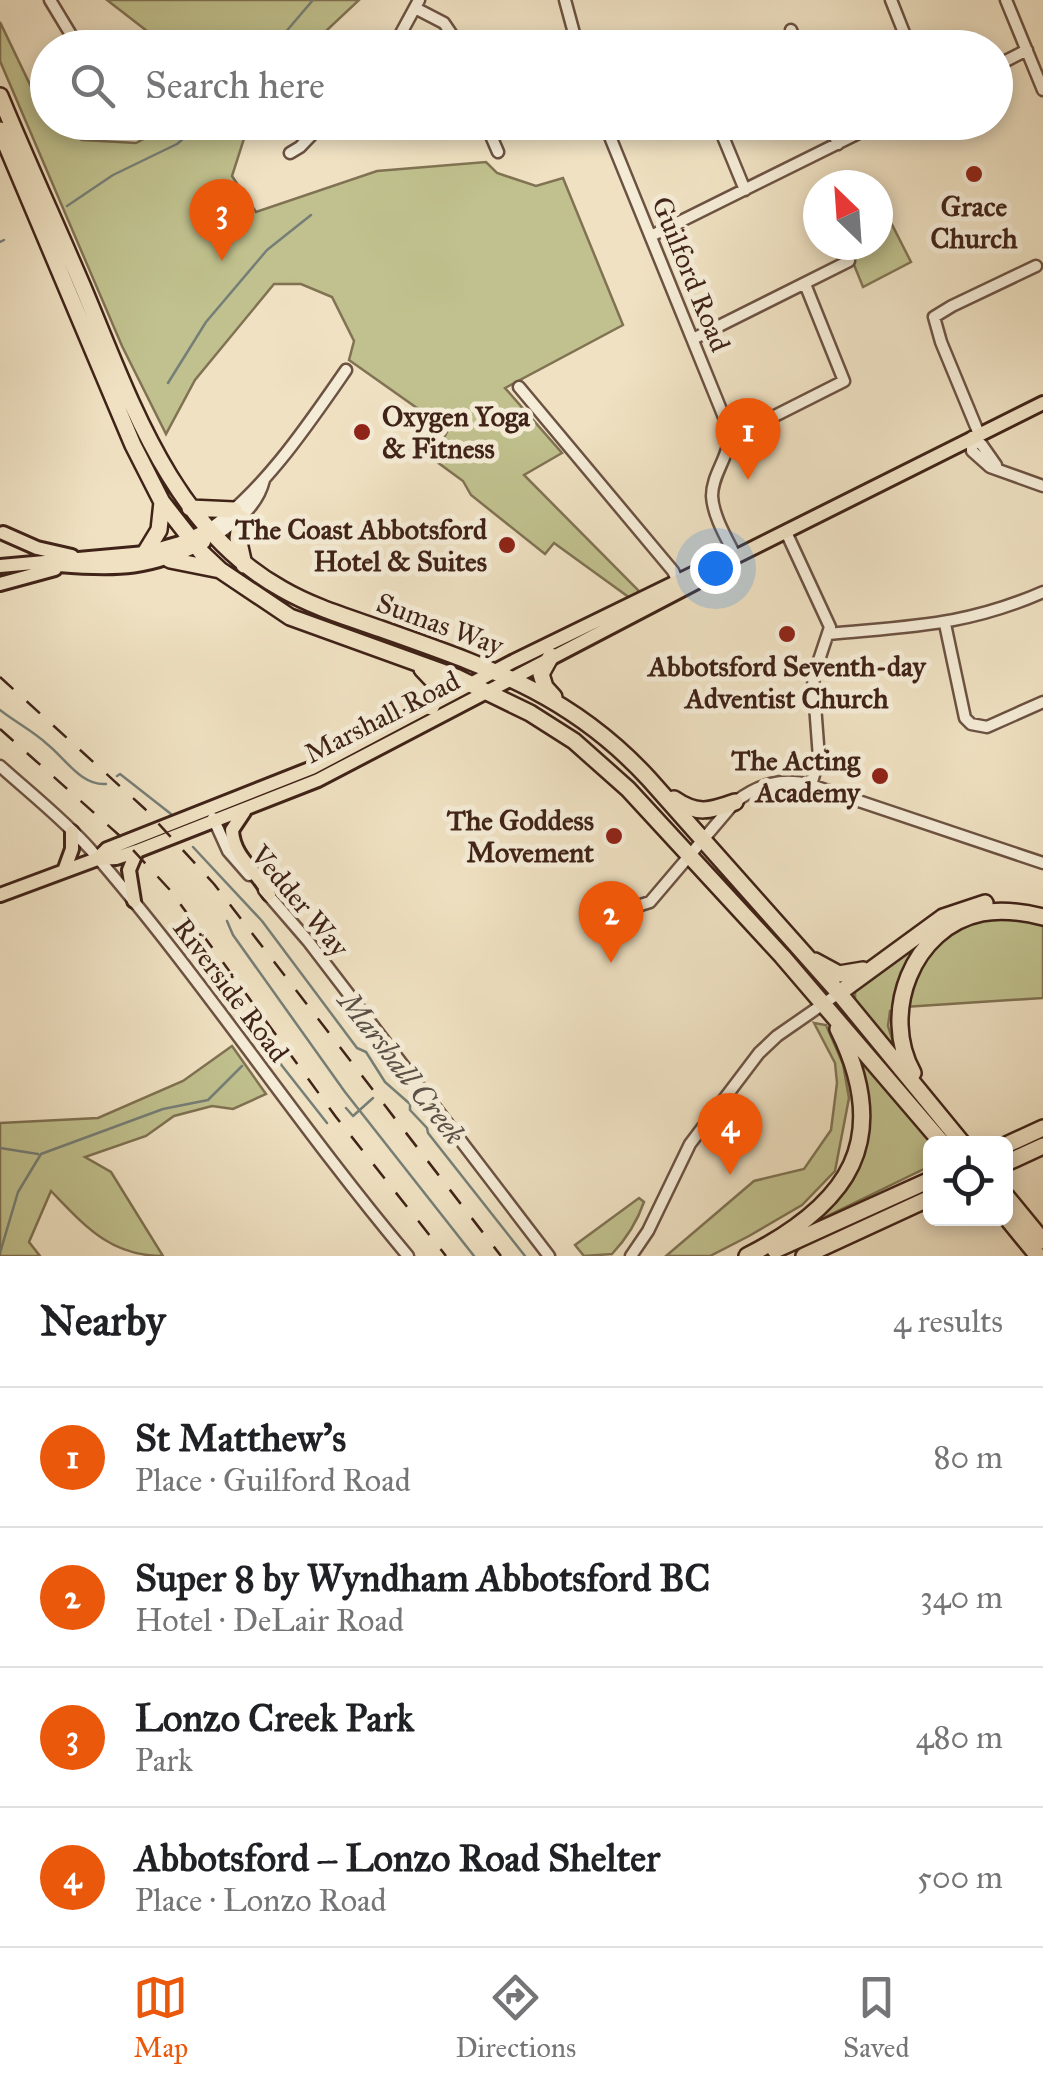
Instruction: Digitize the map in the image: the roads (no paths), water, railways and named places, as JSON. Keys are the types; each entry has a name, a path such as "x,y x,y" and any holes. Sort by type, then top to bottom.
{"highway":[{"path":"0,88 6,127"},
{"name":"Sumas Way","path":"0,96 6,127 91,352 162,502 202,537 313,605 503,674 560,704 625,754 839,993 957,1136"},
{"name":"Sumas Way","path":"6,127 158,454 220,570 290,617 479,688 574,740 628,789 827,1008 936,1136"},
{"path":"0,146 57,266"},
{"path":"91,352 166,487 202,537"},
{"path":"145,553 159,530 162,502"},
{"path":"190,508 238,514 244,565"},
{"path":"170,560 220,570"},
{"path":"551,656 541,674 545,687 560,704"},
{"path":"416,662 440,688 431,707"},
{"path":"649,779 694,811 735,802"},
{"path":"628,789 654,802 685,836 703,842"},
{"path":"839,993 943,917 965,907 1000,901 1043,908"},
{"path":"927,1098 909,1067 898,1025 900,1002 918,959 933,938 980,913 1002,911 1043,917"},
{"path":"800,951 839,974 872,967"},
{"path":"747,1256 812,1218 834,1195 854,1155 863,1115 862,1092 852,1060 827,1008"},
{"path":"1013,1151 1043,1128"},
{"path":"1013,1154 1043,1146"},
{"path":"762,1256 923,1183"},
{"path":"804,1256 923,1201"},
{"path":"1013,1202 1043,1231"},
{"path":"1013,1204 1043,1242"},
{"path":"1013,1226 1038,1256"}],"main road":[{"name":"Marshall Road","path":"97,858 106,849 212,816 245,810 391,744 503,674 1043,403"},
{"path":"1,533 79,562"},
{"path":"0,584 79,562 145,553 202,537"},
{"path":"0,566 79,562 127,568 170,560 202,537"},
{"name":"Marshall Road","path":"503,674 551,656 680,585"},
{"name":"Marshall Road","path":"0,896 97,858 116,858 136,851 431,707 479,688"},
{"path":"245,810 232,830 234,846 264,882 269,894"},
{"path":"64,871 72,850 72,832"},
{"path":"134,901 129,870 136,851"}],"street":[{"path":"50,0 68,30"},
{"path":"565,0 573,30"},
{"path":"891,0 903,30"},
{"path":"1006,0 1043,90"},
{"path":"403,30 418,4 449,30"},
{"path":"1013,57 1027,50"},
{"path":"290,153 307,140"},
{"path":"493,140 498,152"},
{"name":"Guilford Road","path":"611,140 731,438"},
{"path":"724,140 745,190"},
{"path":"836,140 838,144"},
{"path":"651,236 846,140"},
{"path":"693,339 850,261"},
{"path":"1036,266 934,318 975,436 1000,469 1043,486"},
{"path":"732,558 712,494 731,438 844,381 805,284"},
{"path":"202,537 238,514 346,370"},
{"path":"519,387 673,571 680,585"},
{"path":"786,532 828,620 829,634 812,678 819,758 811,785"},
{"path":"829,634 944,624 988,613 1043,592"},
{"path":"944,624 965,718 970,724 987,727 1043,702"},
{"name":"Riverside Road","path":"0,766 72,832 134,901 192,972 289,1107 408,1256"},
{"path":"628,909 650,902 735,802 748,792 778,781 811,785 1043,863"},
{"name":"Vedder Way","path":"212,816 233,858 269,894 549,1255"},
{"path":"631,1256 648,1231 690,1144 758,1053 777,1036 827,1008 839,993"}],"waterway":[{"path":"287,30 313,0"},
{"path":"67,206 113,175 182,140"},
{"path":"168,383 206,322 267,250 311,215"},
{"path":"0,242 4,240"},
{"path":"0,710 42,739 81,776 106,784"},
{"path":"117,776 120,774 171,814"},
{"name":"Marshall Creek","path":"193,847 262,921 357,1048 366,1052 385,1082 410,1104 410,1110 525,1256"},
{"path":"227,921 233,935 345,1092 474,1256"},
{"path":"268,1048 327,1123"},
{"path":"0,1253 18,1192 41,1154 163,1109 208,1100 242,1066"},
{"path":"346,1108 353,1116 373,1098"},
{"path":"0,1148 38,1154"}],"railway":[{"path":"0,677 145,809 214,884 501,1256"},
{"path":"0,729 120,836 170,890 336,1117 446,1256"}],"place":[{"name":"Grace Church","path":"974,174"},
{"name":"Lonzo Creek Park","path":"222,261"},
{"name":"Oxygen Yoga & Fitness","path":"362,432"},
{"name":"St Matthew's","path":"748,480"},
{"name":"The Coast Abbotsford Hotel & Suites","path":"507,545"},
{"name":"Abbotsford Seventh-day Adventist Church","path":"787,634"},
{"name":"The Acting Academy","path":"880,776"},
{"name":"The Goddess Movement","path":"614,836"},
{"name":"Super 8 by Wyndham Abbotsford BC","path":"611,963"},
{"name":"Abbotsford – Lonzo Road Shelter","path":"730,1175"}]}
